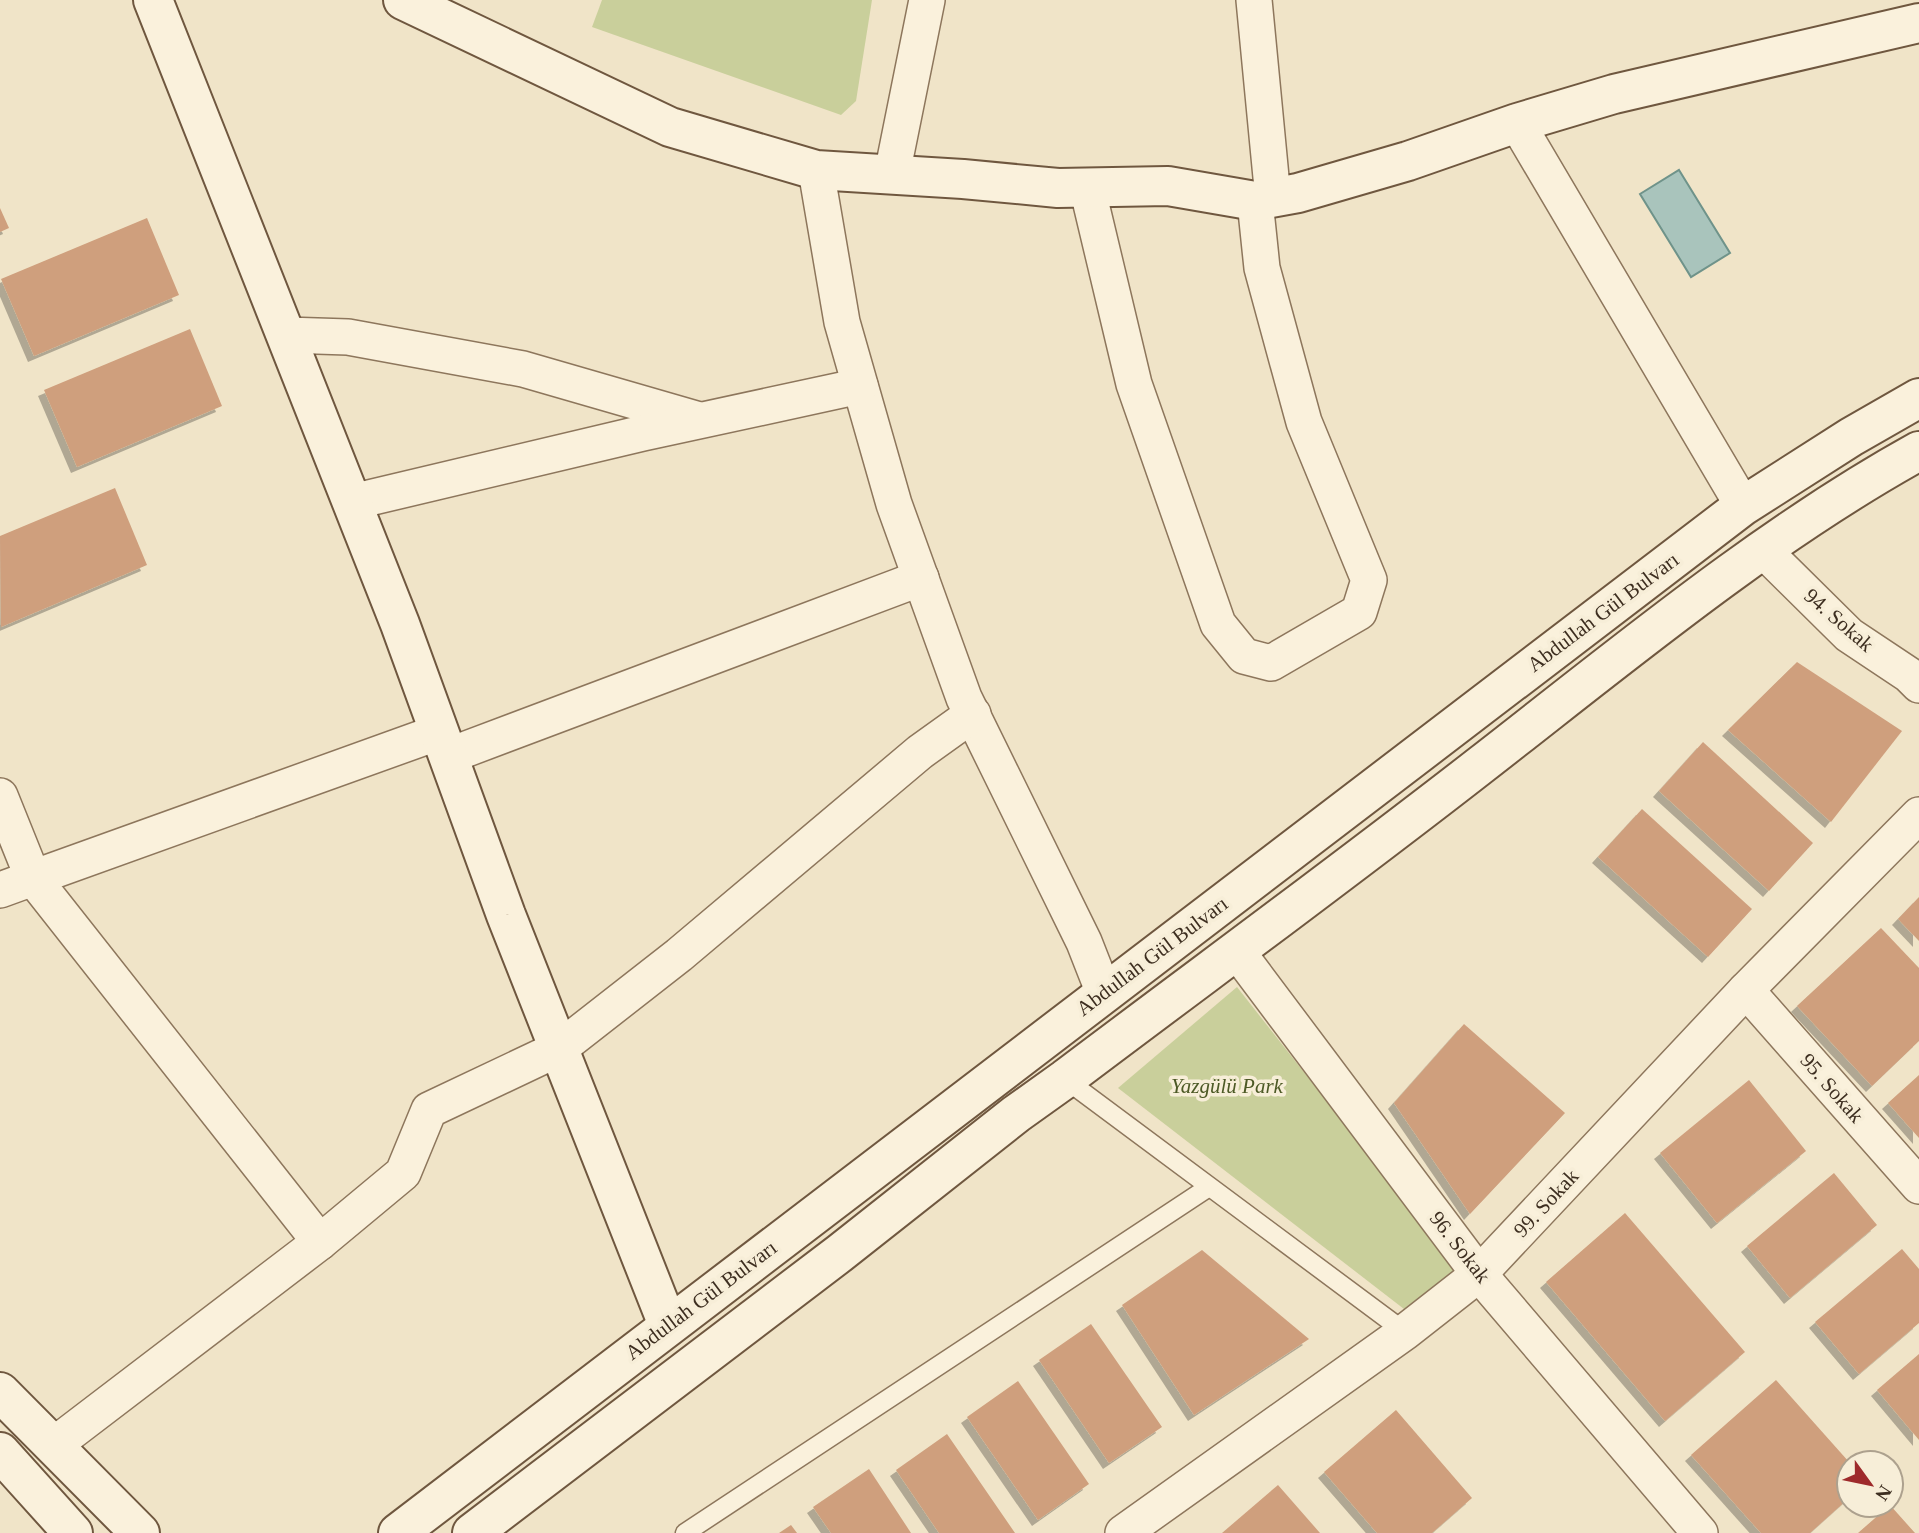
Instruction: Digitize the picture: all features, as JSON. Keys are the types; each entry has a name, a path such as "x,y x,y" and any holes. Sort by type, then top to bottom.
{"main road":[{"path":"153,0 352,502 506,915 668,1325"},
{"path":"403,0 670,127 816,170 1058,188 1168,186 1264,199 1298,193 1408,161 1517,123 1614,94 1919,23"},
{"name":"Abdullah Gül Bulvarı","path":"398,1533 1743,506 1851,437 1919,398"},
{"path":"473,1532 840,1253 1016,1114 1763,550 1919,451"},
{"path":"0,1392 140,1533"},
{"path":"0,1452 73,1533"}],"street":[{"path":"892,174 927,0"},
{"path":"1087,187 1134,384 1218,624 1244,656 1271,663 1359,612 1369,580 1304,422 1262,268 1264,199 1254,0"},
{"path":"1517,123 1743,506"},
{"path":"816,170 842,322 894,504 964,698 1084,942 1104,993"},
{"path":"286,335 348,337 523,369 701,421"},
{"path":"352,502 860,386"},
{"name":"94. Sokak","path":"1763,550 1849,635 1909,675 1919,685"},
{"path":"0,890 444,744 921,578"},
{"path":"54,1445 320,1242 403,1173 429,1110 560,1048 678,955 920,752 973,714"},
{"path":"0,796 33,878 320,1242"},
{"name":"99. Sokak","path":"1145,1527 1405,1332 1479,1273 1746,990 1919,815"},
{"name":"96. Sokak","path":"1236,950 1479,1273 1700,1533"},
{"name":"95. Sokak","path":"1746,990 1919,1186"}],"lane":[{"path":"1065,1079 1405,1332"},
{"path":"685,1533 1209,1187"}],"green space":[{"path":"602,0 872,0 856,101 841,115 592,27"},
{"name":"Yazgülü Park","path":"1237,987 1458,1268 1404,1309 1118,1088"}],"water":[{"path":"1679,170 1730,253 1691,277 1640,194"}],"building":[{"path":"0,208 9,228 0,232"},
{"path":"147,218 179,295 34,356 1,279"},
{"path":"190,329 222,406 77,467 44,390"},
{"path":"115,488 147,565 1,627 0,536"},
{"path":"1797,662 1902,731 1831,822 1728,730"},
{"path":"1703,742 1813,843 1769,891 1659,791"},
{"path":"1642,809 1752,909 1708,957 1598,857"},
{"path":"1919,897 1919,941 1898,919"},
{"path":"1881,928 1919,968 1919,1041 1872,1086 1797,1006"},
{"path":"1464,1024 1565,1113 1470,1214 1394,1103"},
{"path":"1919,1075 1919,1138 1888,1103"},
{"path":"1749,1080 1806,1151 1717,1223 1660,1153"},
{"path":"1834,1173 1877,1225 1790,1298 1747,1246"},
{"path":"1625,1213 1745,1352 1665,1421 1546,1282"},
{"path":"1902,1249 1919,1269 1919,1323 1859,1374 1815,1322"},
{"path":"1202,1250 1309,1339 1194,1415 1122,1305"},
{"path":"1091,1324 1162,1427 1109,1463 1039,1360"},
{"path":"1919,1354 1919,1440 1877,1390"},
{"path":"1776,1380 1837,1449 1835,1449 1835,1511 1810,1533 1761,1533 1691,1455"},
{"path":"1018,1381 1089,1484 1038,1520 967,1417"},
{"path":"1396,1410 1472,1498 1432,1533 1377,1533 1324,1472"},
{"path":"947,1434 1015,1533 939,1533 896,1470"},
{"path":"869,1469 911,1533 831,1533 813,1507"},
{"path":"1278,1485 1320,1533 1222,1533"},
{"path":"1874,1519 1902,1519 1915,1533 1858,1533"},
{"path":"791,1525 797,1533 779,1533"}]}
